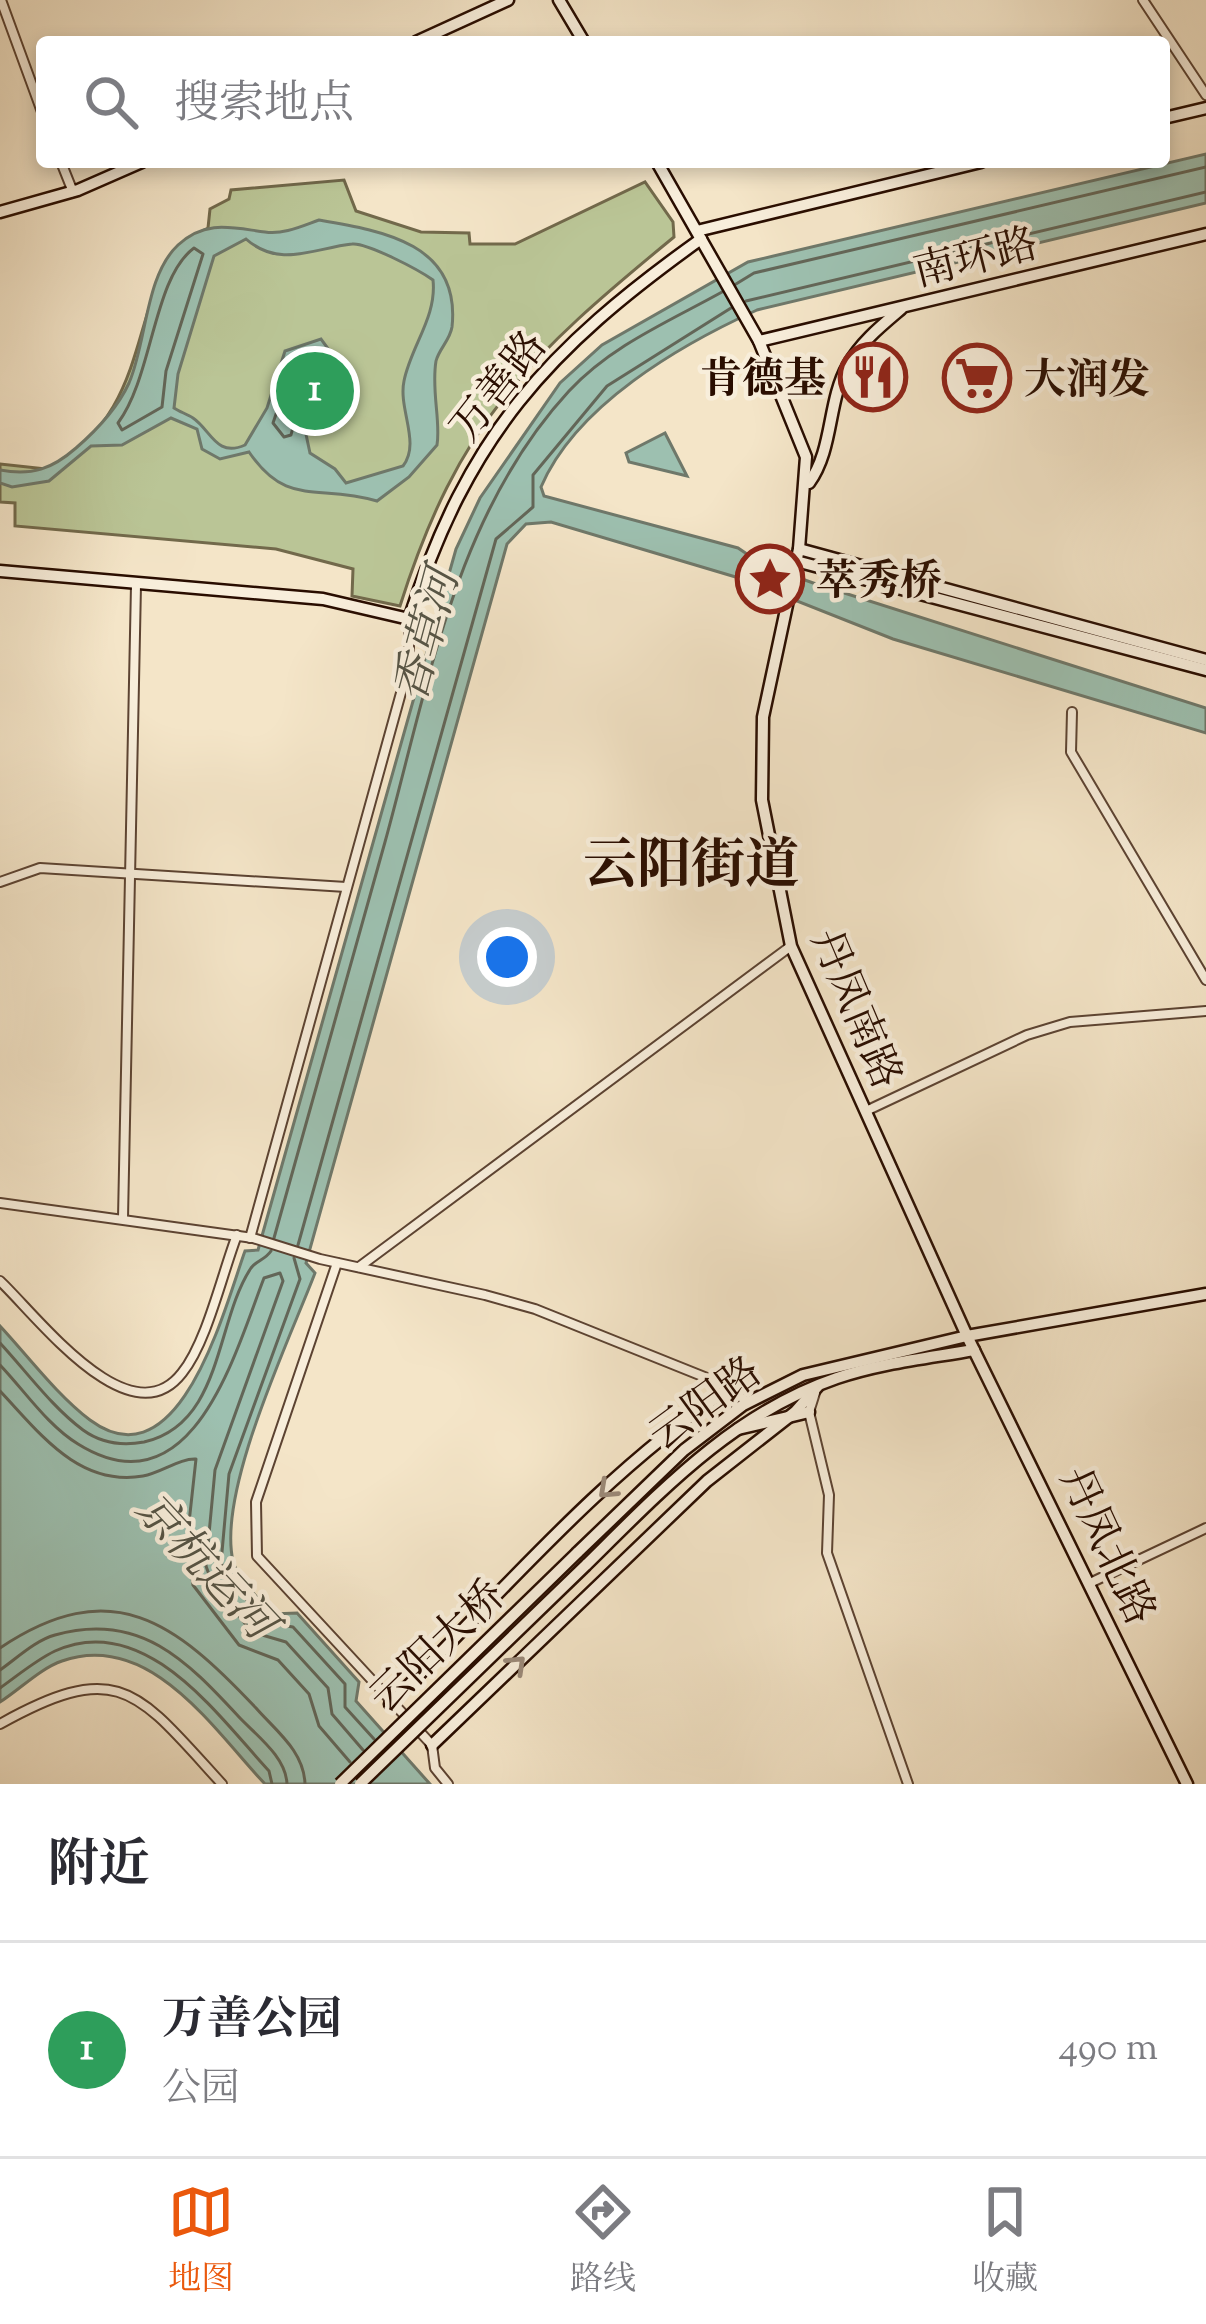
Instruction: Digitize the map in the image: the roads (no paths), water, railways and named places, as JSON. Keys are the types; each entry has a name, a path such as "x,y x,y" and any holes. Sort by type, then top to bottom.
{"street":[{"path":"1,0 36,96"},
{"path":"429,36 508,0"},
{"path":"559,0 580,36"},
{"path":"1143,0 1167,36"},
{"path":"1170,41 1206,95"},
{"path":"1170,117 1206,108"},
{"path":"64,168 73,192"},
{"path":"0,212 73,192 128,168"},
{"name":"丹凤南路","path":"660,168 759,341 806,457 807,486 796,561 763,717 762,800 791,946 967,1336"},
{"name":"万善路","path":"409,620 448,513 514,404 552,358 699,235 958,168"},
{"name":"南环路","path":"759,341 1206,234"},
{"path":"807,486 822,465 846,368 864,341 904,307"},
{"path":"796,561 1206,660"},
{"path":"796,561 1206,670"},
{"path":"0,571 323,599 409,620 409,664 252,1238"},
{"path":"123,1218 136,585"},
{"path":"1072,712 1071,752 1206,980"},
{"path":"0,882 40,868 346,887"},
{"path":"358,1268 791,946"},
{"path":"866,1111 1027,1035 1070,1022 1206,1011"},
{"path":"0,1203 237,1235 535,1309 729,1389 748,1402"},
{"path":"0,1281 106,1383 140,1395 181,1375 237,1235"},
{"path":"337,1263 256,1502 257,1556 389,1704 433,1745 435,1768 448,1784"},
{"name":"云阳路","path":"577,1553 684,1450 748,1402 803,1375 967,1336 1206,1294"},
{"name":"丹凤北路","path":"967,1336 1186,1784"},
{"name":"云阳路","path":"586,1565 735,1429 818,1386 974,1350"},
{"path":"433,1745 707,1480 818,1386"},
{"path":"818,1386 809,1412 829,1495 827,1553 908,1784"},
{"path":"389,1704 593,1503 687,1417 729,1389"},
{"path":"735,1429 809,1412"},
{"path":"1090,1582 1206,1528"},
{"name":"云阳大桥","path":"340,1784 577,1553"},
{"name":"云阳大桥","path":"360,1784 586,1565"},
{"path":"0,1724 53,1694 96,1685 124,1693 170,1727 222,1784"}],"water":[{"name":"京杭运河","path":"1206,154 1206,203 757,310 727,324 664,360 604,404 557,457 541,487 544,496 738,548 763,565 816,584 1206,708 1206,733 893,639 739,578 551,522 526,524 507,544 306,1263 315,1273 258,1416 235,1496 231,1531 233,1561 244,1581 271,1614 297,1613 359,1682 356,1701 430,1784 265,1784 177,1691 124,1660 94,1655 62,1661 0,1702 0,1326 78,1410 122,1434 149,1430 173,1410 194,1381 245,1251 258,1250 456,549 480,498 560,383 602,345 748,262 1147,168 1170,168 1170,162"},
{"path":"319,220 413,246 444,277 452,299 452,327 436,361 437,445 409,477 377,501 291,488 263,470 249,452 220,459 202,449 197,429 171,418 122,445 91,446 49,481 12,487 0,483 0,470 32,471 58,461 113,410 135,366 159,274 178,245 209,228 279,232","holes":["246,239 284,255 359,245 433,280 431,306 404,381 410,447 403,466 346,483 335,469 310,453 304,425 328,379 325,367 332,354 321,339 285,351 267,408 245,445 221,445 193,418 174,408 178,374 214,256"]},
{"path":"665,433 687,476 629,462 626,453"}],"place":[{"name":"肯德基","path":"873,377"},
{"name":"大润发","path":"977,378"},
{"name":"万善公园","path":"315,391"},
{"name":"萃秀桥","path":"770,579"}],"district":[{"name":"云阳街道","path":"691,863"}],"water label":[{"name":"香草河","path":"425,635"}]}
